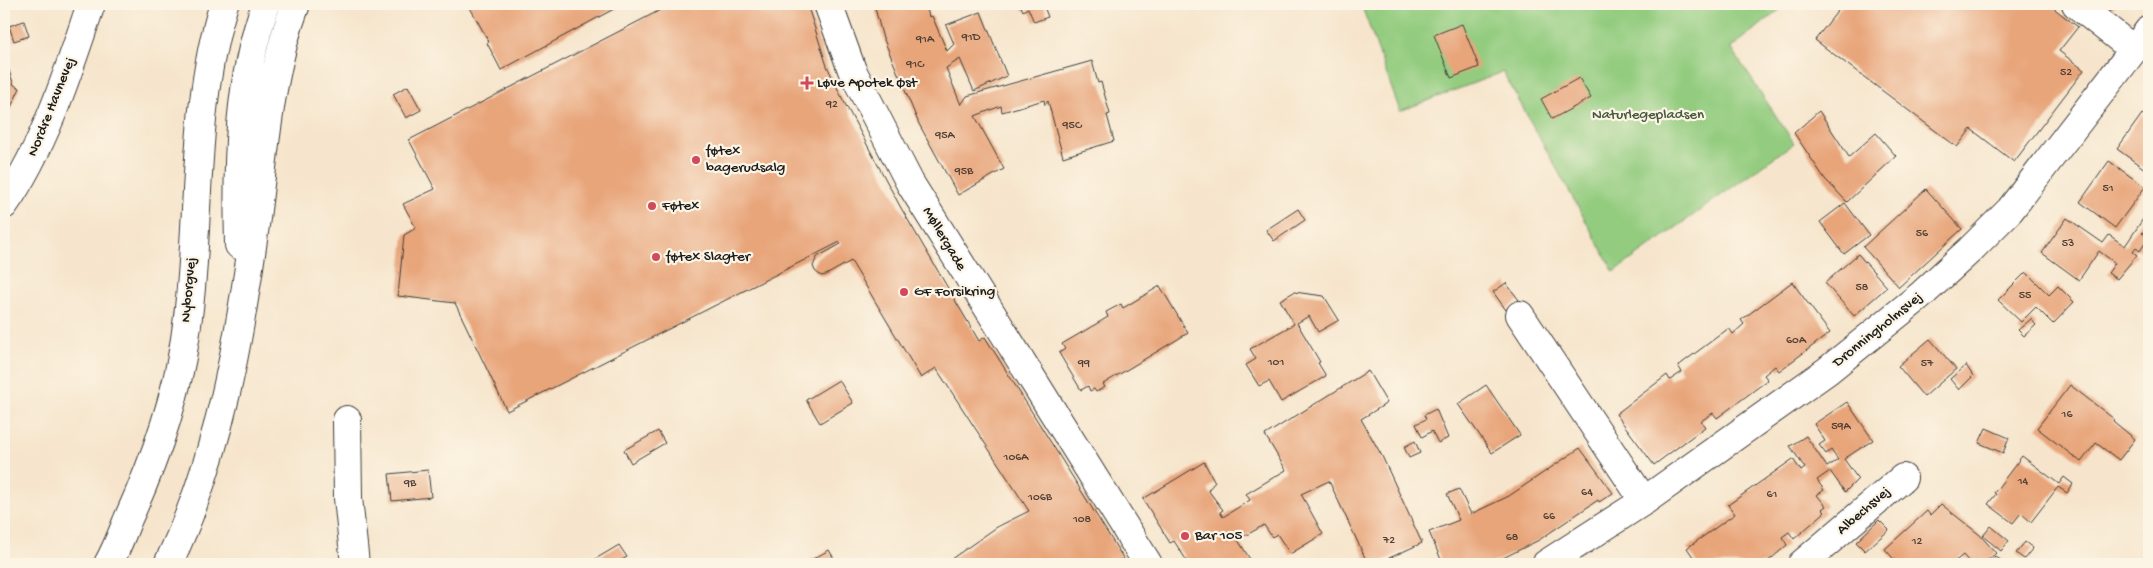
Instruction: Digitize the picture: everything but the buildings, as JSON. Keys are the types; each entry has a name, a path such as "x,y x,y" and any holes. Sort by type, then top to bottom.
{"street":[{"name":"Nordre Havnevej","path":"4,205 38,146 90,4"},
{"name":"Nyborgvej","path":"111,563 152,464 180,364 185,338 191,277 201,120 210,60 224,4"},
{"path":"240,326 239,144 242,105 250,61 266,4"},
{"path":"168,564 205,468 232,373 273,94 286,30 296,4"},
{"name":"Møllergade","path":"828,4 852,70 910,183 1148,564"},
{"path":"2076,4 2141,40"},
{"name":"Dronningholmsvej","path":"1546,564 1644,501 1827,372 1920,296 2010,210 2141,40"},
{"path":"1520,316 1644,501"},
{"path":"347,420 348,498 355,564"},
{"name":"Albechsvej","path":"1802,564 1903,478"}],"green space":[{"name":"Naturlegepladsen","path":"1361,4 1787,4 1731,48 1794,143 1614,272 1503,72 1400,111"}],"place":[{"name":"Løve Apotek Øst","path":"807,83"},
{"name":"føtex bagerudsalg","path":"696,160"},
{"name":"Føtex","path":"652,206"},
{"name":"føtex Slagter","path":"656,257"},
{"name":"GF Forsikring","path":"904,292"},
{"name":"Bar 105","path":"1185,536"}]}
